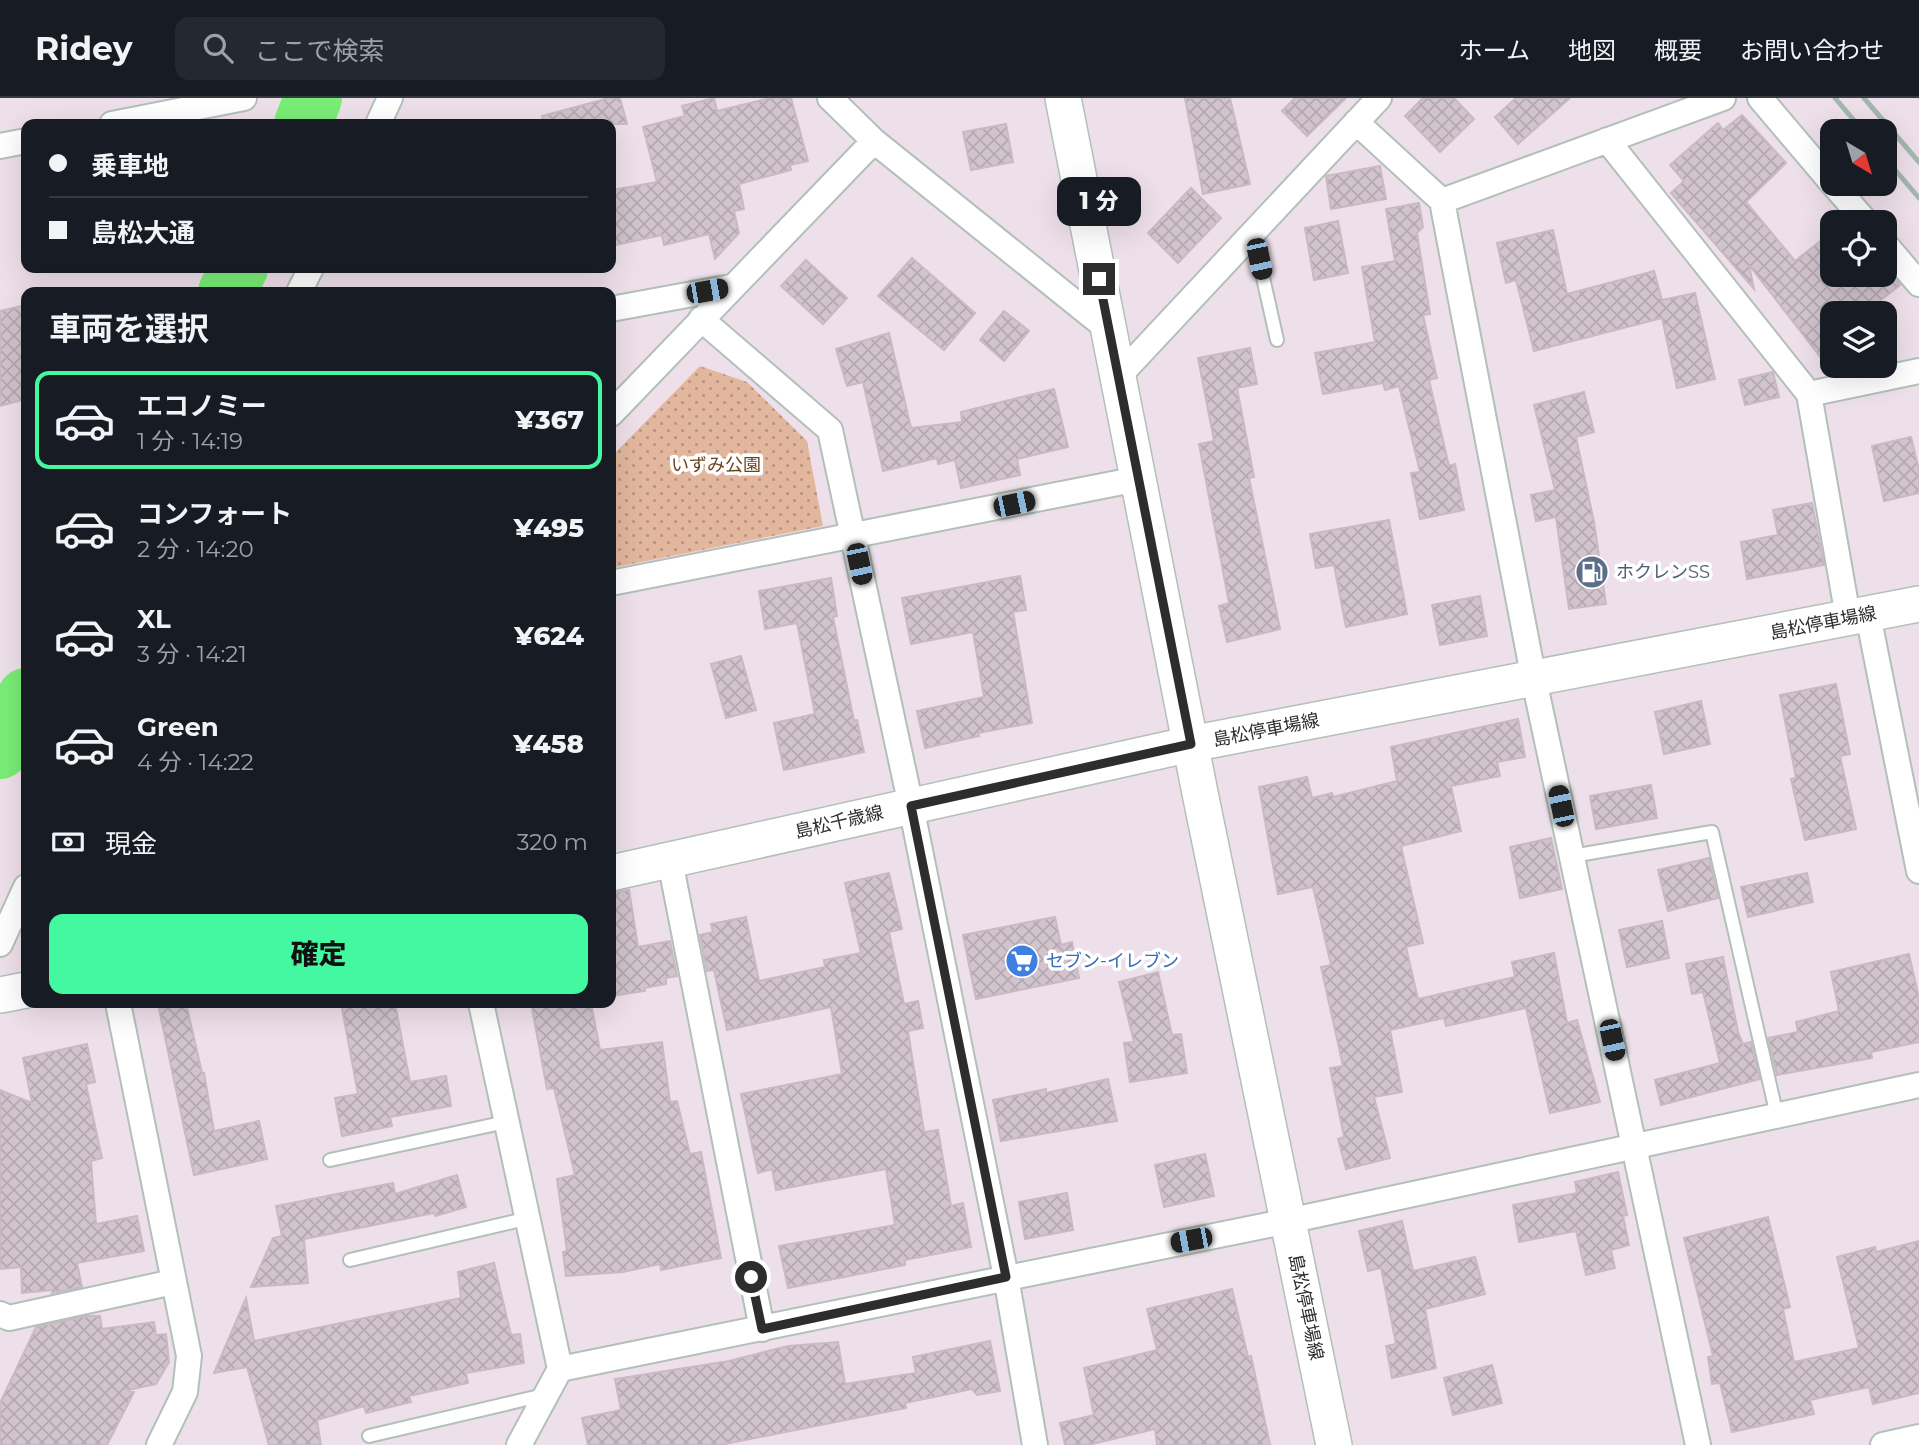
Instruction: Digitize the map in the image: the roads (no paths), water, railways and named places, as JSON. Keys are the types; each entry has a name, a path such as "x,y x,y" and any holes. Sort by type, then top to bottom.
{"main road":[{"path":"1063,98 1191,744"},
{"name":"島松停車場線","path":"1334,1445 1191,744 1919,604"},
{"name":"島松千歳線","path":"616,872 1191,744"},
{"path":"0,995 21,991"}],"street":[{"path":"380,119 390,98"},
{"path":"830,98 874,141 1109,330"},
{"path":"1118,377 1379,98"},
{"path":"1442,201 1723,98"},
{"path":"1760,98 1820,168"},
{"path":"137,119 238,99"},
{"path":"1356,122 1442,201 1534,680 1698,1445"},
{"path":"1607,140 1809,394 1858,616 1919,871"},
{"path":"616,409 874,141"},
{"path":"0,146 21,142"},
{"path":"1844,196 1856,210"},
{"path":"1897,258 1919,284"},
{"path":"616,308 731,287"},
{"path":"701,319 830,429 911,806 1006,1277 1035,1445"},
{"path":"1809,394 1919,372"},
{"path":"616,582 1138,479"},
{"path":"670,861 762,1329"},
{"path":"0,944 21,898"},
{"path":"119,1008 190,1356 185,1392 159,1445"},
{"path":"482,1008 525,1219 560,1369 519,1445"},
{"path":"560,1369 1288,1221 1919,1085"},
{"path":"0,1314 9,1318 173,1282"},
{"path":"1883,1445 1919,1437"}],"lane":[{"path":"1253,233 1277,340"},
{"path":"1572,856 1712,832 1777,1116"},
{"path":"330,1160 506,1122"},
{"path":"350,1260 525,1219"},
{"path":"369,1436 545,1395"}],"waterway":[{"path":"305,119 313,98"},
{"path":"230,287 236,273"},
{"path":"0,750 21,707"}],"railway":[{"path":"1835,98 1853,119"},
{"path":"1864,98 1919,162"},
{"path":"1897,172 1919,198"}],"place":[{"name":"ホクレンSS","path":"1592,572"},
{"name":"セブン-イレブン","path":"1022,961"}],"park label":[{"name":"いずみ公園","path":"716,465"}]}
